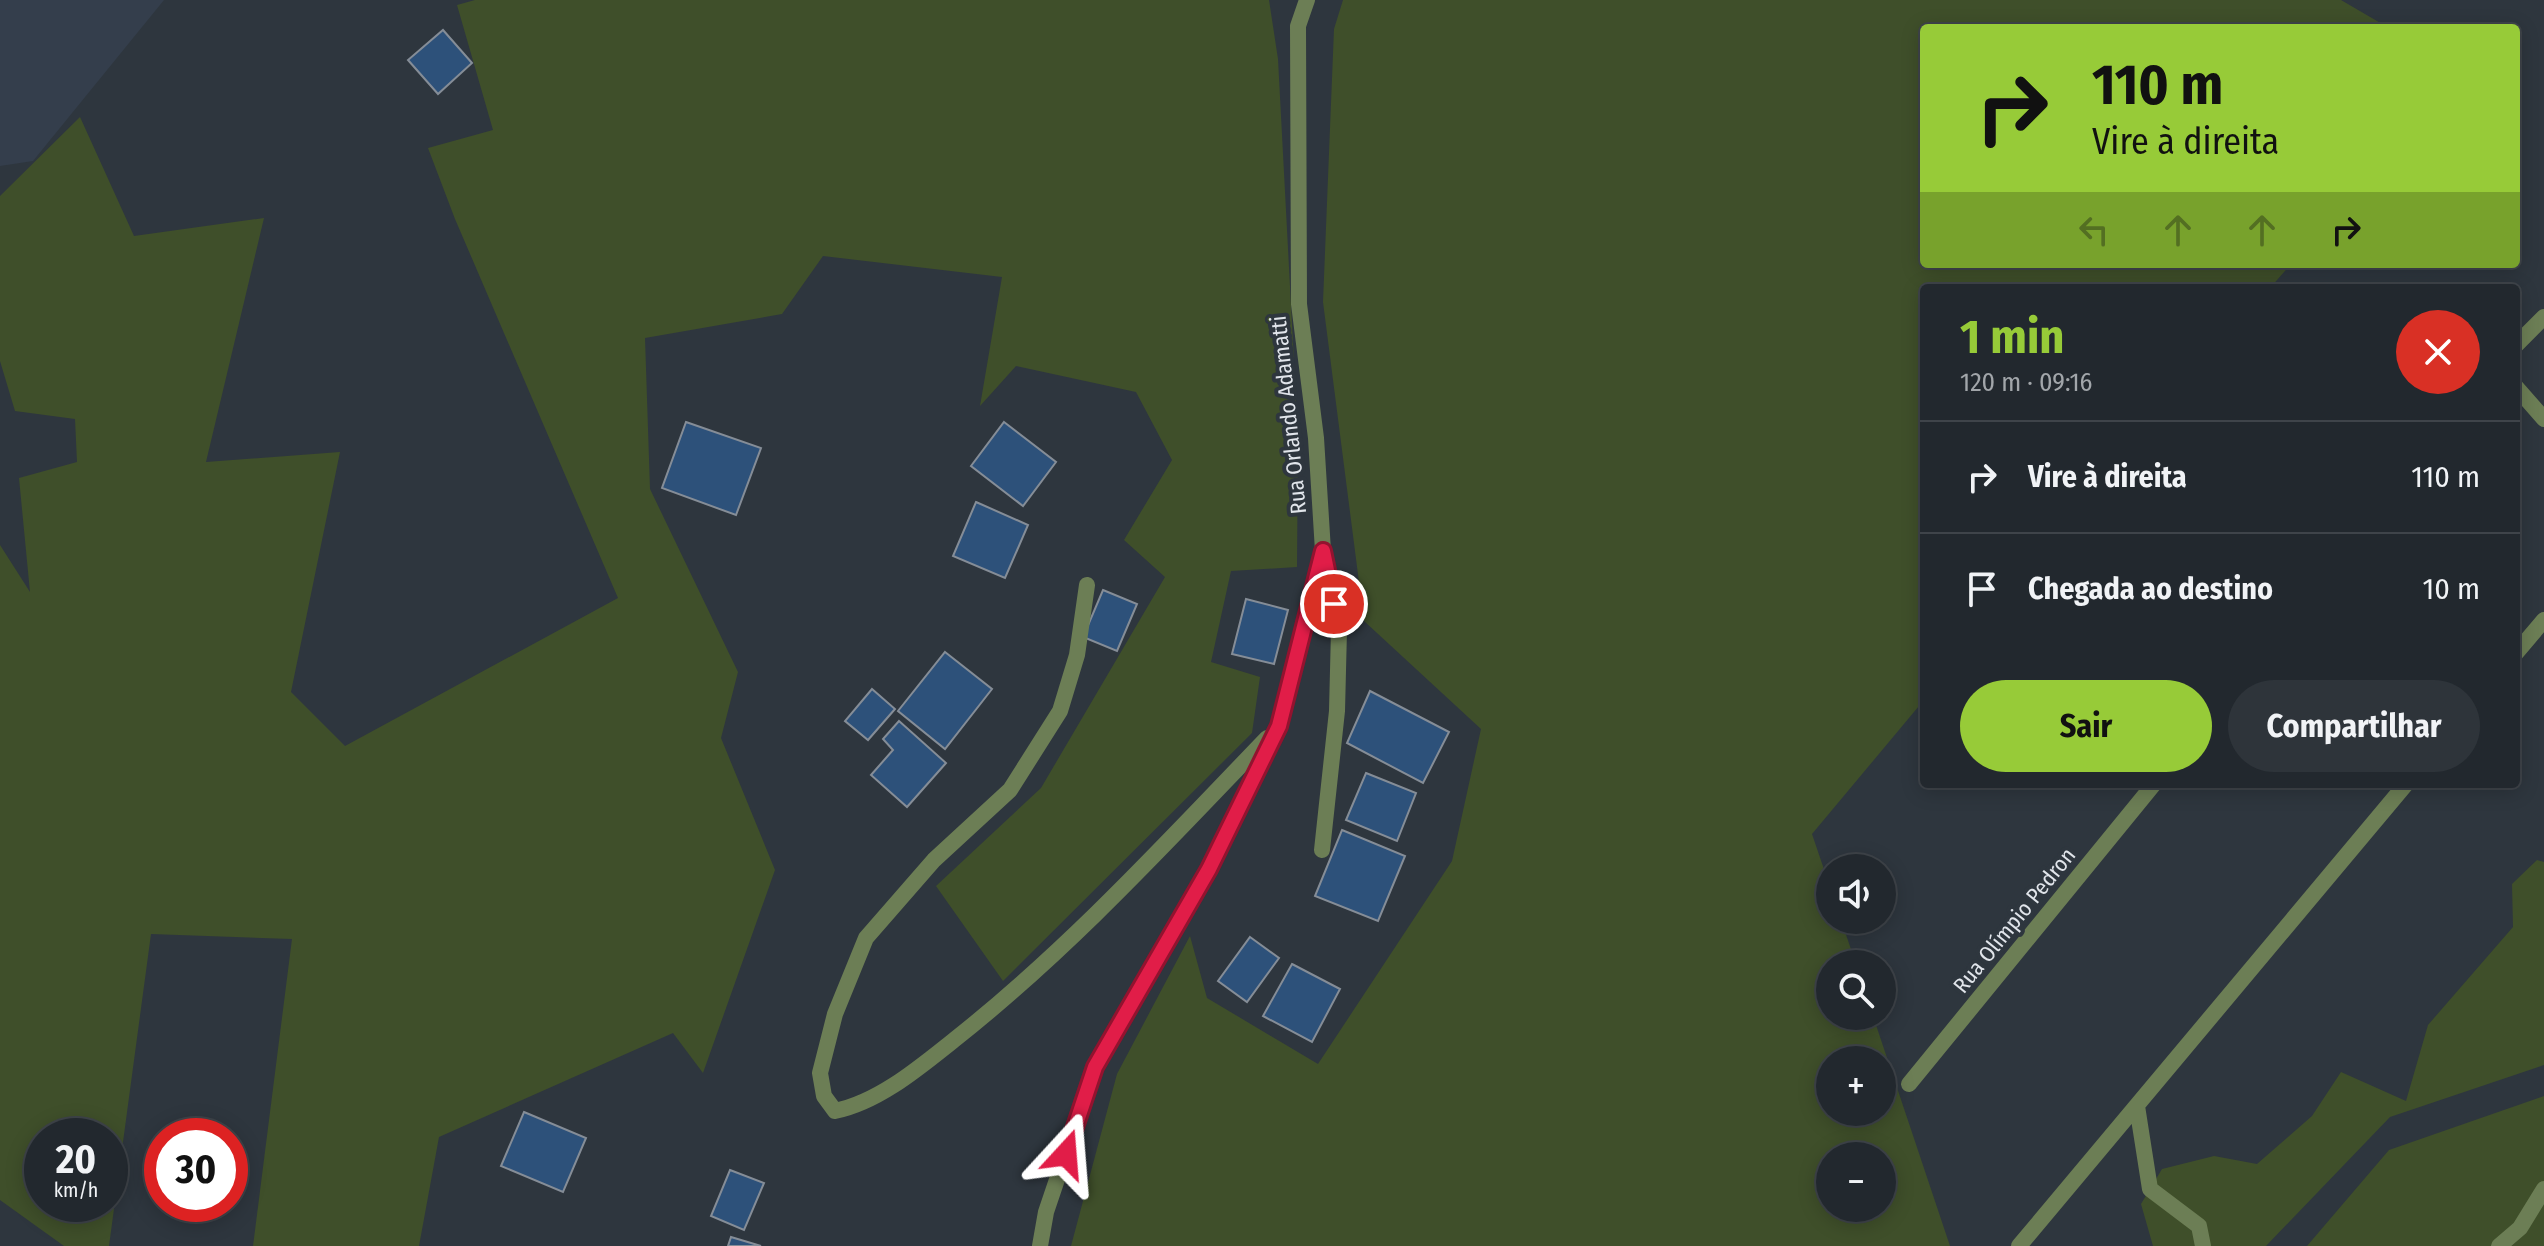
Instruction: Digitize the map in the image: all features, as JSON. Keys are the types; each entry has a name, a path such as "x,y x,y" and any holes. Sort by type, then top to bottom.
{"street":[{"name":"Rua Orlando Adamatti","path":"1040,1246 1046,1212 1095,1067 1209,869 1279,726 1323,551 1316,438 1299,304 1298,26 1307,0"},
{"path":"2520,341 2544,317"},
{"path":"2520,392 2544,419"},
{"path":"1322,850 1337,711 1339,630 1323,551"},
{"path":"1087,585 1077,655 1060,711 1010,790 934,860 866,938 835,1014 820,1073 824,1096 835,1111 857,1107 904,1077 1005,999 1133,877 1279,726"},
{"path":"2520,648 2544,620"},
{"name":"Rua Olímpio Pedron","path":"1909,1084 2151,788"},
{"path":"2019,1246 2403,788"},
{"path":"2137,1106 2150,1189 2199,1226 2203,1246"},
{"path":"2499,1246 2520,1228 2544,1189"}],"shaded area":[{"path":"0,0 164,0 33,161 0,166"}],"green space":[{"path":"475,0 1269,0 1278,59 1298,438 1297,567 1231,571 1211,662 1260,677 1252,733 1003,981 936,886 1041,788 1165,577 1124,540 1172,460 1136,392 1016,366 980,406 1002,277 823,256 782,314 645,338 650,489 738,672 721,738 775,870 703,1073 673,1033 439,1137 419,1246 253,1246 292,939 151,934 126,1118 24,1118 24,1217 0,1200 0,545 30,592 19,478 77,462 75,419 15,411 0,361 0,196 80,117 134,236 264,218 206,462 340,452 291,692 345,746 618,598 455,219 428,148 493,130 457,5"},
{"path":"1343,0 2341,0 2382,24 1920,24 1920,268 2288,268 2274,284 1920,284 1920,705 1812,834 1819,854 1816,854 1816,934 1846,934 1851,950 1816,950 1816,1030 1878,1030 1883,1046 1816,1046 1816,1126 1896,1126 1896,1085 1950,1246 1071,1246 1117,1074 1190,936 1207,998 1318,1064 1452,861 1481,729 1364,621 1323,302 1334,29"},
{"path":"2537,860 2544,862 2544,1065 2390,1117 2266,1246 2153,1246 2141,1204 2162,1169 2214,1156 2257,1164 2312,1116 2341,1072 2406,1101 2428,1025 2513,927 2512,884"},
{"path":"2544,1096 2544,1246 2307,1246 2389,1150"},
{"path":"31,1222 112,1222 109,1246 64,1246"}],"building":[{"path":"443,30 472,63 438,94 408,60"},
{"path":"686,422 761,448 736,515 662,488"},
{"path":"1004,422 1056,462 1023,506 971,466"},
{"path":"976,502 1028,525 1005,578 953,556"},
{"path":"1103,590 1137,604 1117,651 1083,637"},
{"path":"1246,599 1288,610 1274,664 1232,654"},
{"path":"945,652 992,689 945,749 898,711"},
{"path":"872,689 895,709 868,740 845,721"},
{"path":"1370,691 1449,732 1423,783 1347,743"},
{"path":"899,721 946,763 907,807 871,775 893,750 883,739"},
{"path":"1366,773 1416,793 1397,841 1346,820"},
{"path":"1342,830 1405,856 1378,921 1315,896"},
{"path":"1250,937 1279,958 1247,1002 1218,981"},
{"path":"1292,964 1340,989 1312,1042 1263,1016"},
{"path":"524,1112 586,1138 563,1192 501,1166"},
{"path":"730,1170 764,1183 744,1230 711,1216"},
{"path":"731,1237 761,1246 728,1246"}],"route":[{"path":"1066,1154 1095,1067 1209,869 1279,726 1323,551 1334,604"}]}
